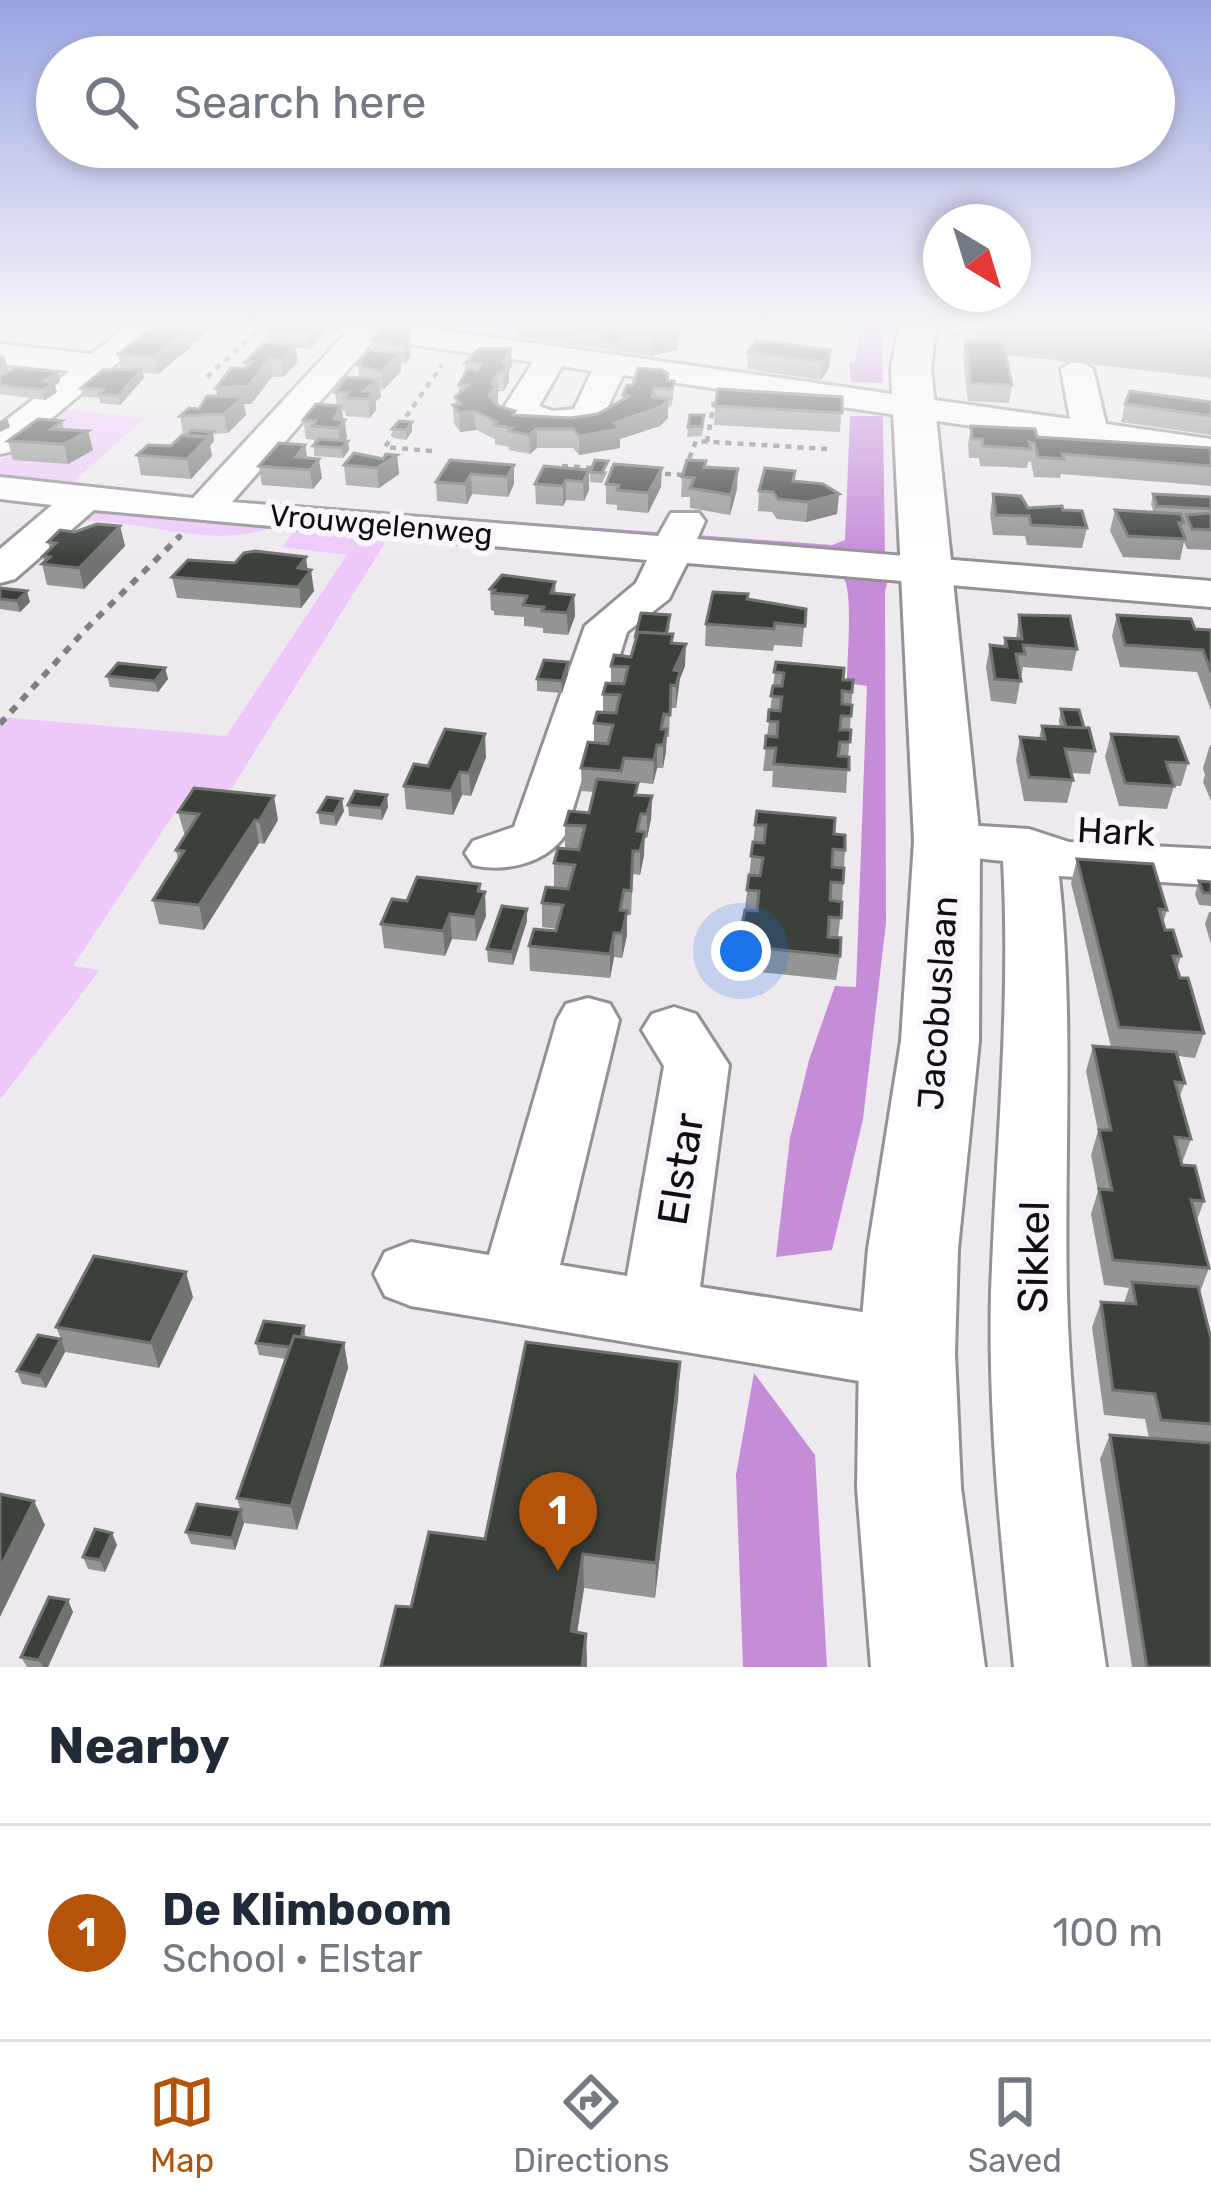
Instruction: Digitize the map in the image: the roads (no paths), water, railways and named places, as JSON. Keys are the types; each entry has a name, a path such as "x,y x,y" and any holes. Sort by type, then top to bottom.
{"main road":[{"name":"Jacobuslaan","path":"928,405 927,570 947,841 940,1041 913,1250 907,1354 908,1488 928,1667"}],"street":[{"path":"0,443 48,405"},
{"path":"204,509 294,405"},
{"path":"523,405 520,409 532,418 572,422 588,416 593,405"},
{"path":"1038,405 1090,432 1211,450"},
{"path":"1084,405 1090,432"},
{"name":"Vrouwgelenweg","path":"0,488 204,509 484,523 580,534 681,535 765,543 927,570 1211,594"},
{"path":"0,570 86,497"},
{"path":"580,534 589,513 629,516"},
{"path":"492,853 525,845 538,835 608,626 654,590 681,535"},
{"name":"Hark","path":"1029,846 1052,827 1211,836"},
{"name":"Hark","path":"947,841 1029,846 1062,859 1211,867"},
{"name":"Sikkel","path":"1029,846 1038,1078 1029,1296 1043,1528 1060,1667"},
{"path":"516,1291 588,1020"},
{"name":"Elstar","path":"658,1314 697,1065 674,1030"},
{"path":"411,1274 907,1354"}],"place":[{"name":"De Klimboom","path":"558,1571"}]}
